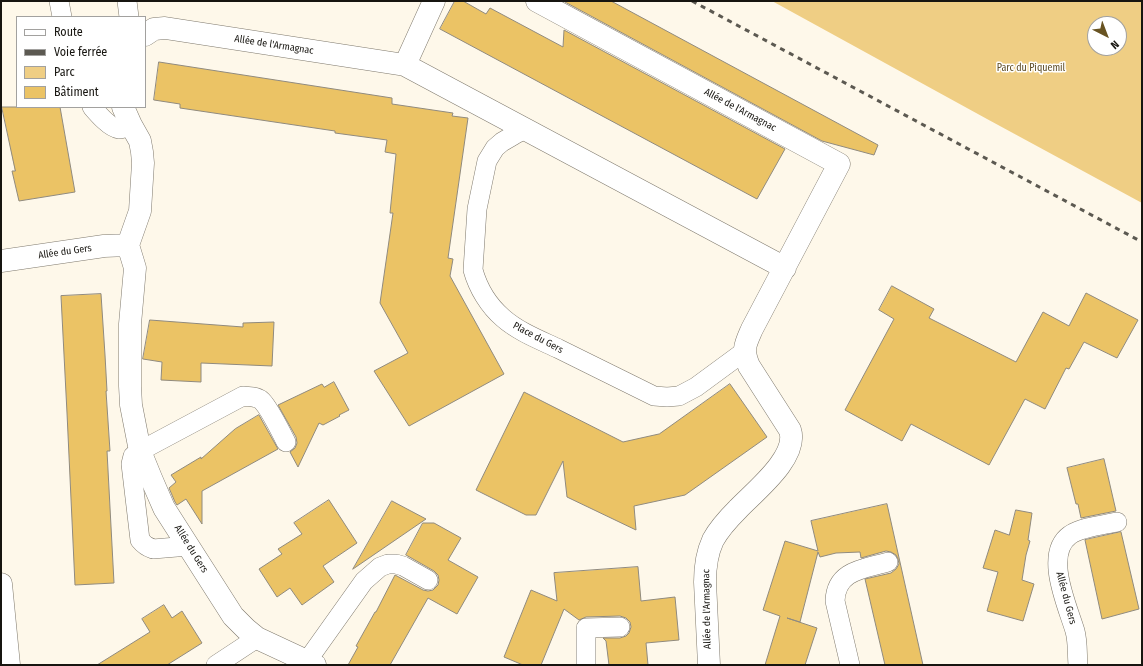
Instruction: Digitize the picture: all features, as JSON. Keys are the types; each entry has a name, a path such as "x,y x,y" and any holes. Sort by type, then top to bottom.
{"street":[{"path":"405,65 434,1"},
{"name":"Allée de l'Armagnac","path":"537,1 839,164 745,346 749,366 790,430 790,446 788,453 767,480 725,523 713,540 710,548 705,572 709,665"},
{"name":"Allée de l'Armagnac","path":"146,34 154,29 165,28 405,65 785,268"},
{"path":"127,116 140,141 143,176 140,211 128,245"},
{"name":"Allée du Gers","path":"1,261 104,246 128,245 135,268 130,324 131,405 140,451 164,508 233,616 257,638 311,663"},
{"path":"1,584 8,665"}],"lane":[{"path":"59,1 62,16"},
{"path":"127,1 129,16"},
{"path":"93,108 106,121 118,129 124,128 127,116"},
{"name":"Place du Gers","path":"525,130 502,142 495,148 487,161 477,209 473,270 480,288 496,311 504,319 526,333 654,396 661,398 679,396 696,387 745,351"},
{"path":"189,546 153,549 147,547 140,540 131,464 133,456 244,396 254,397 261,400 286,442"},
{"name":"Allée du Gers","path":"1078,665 1076,633 1058,572 1058,556 1062,545 1068,536 1078,530 1117,522"},
{"path":"850,665 835,601 836,592 840,583 845,577 853,572 888,562"},
{"name":"Allée du Gers","path":"311,663 364,581 380,567 388,564 396,564 403,566 428,580"},
{"path":"586,665 586,628 620,628"},
{"path":"216,665 257,638"}],"green space":[{"name":"Parc du Piquemil","path":"772,1 1142,1 1142,203 987,119"}],"building":[{"path":"455,1 463,1 486,14 490,8 563,47 564,30 785,149 757,199 440,29"},
{"path":"565,1 611,1 878,145 874,155 822,141"},
{"path":"159,62 392,98 392,104 453,113 452,116 468,118 448,258 453,259 450,276 504,374 409,426 374,371 408,353 380,303 393,213 390,213 396,154 385,152 387,140 180,108 180,104 154,100"},
{"path":"2,107 60,108 75,192 19,201 12,171 15,171"},
{"path":"892,286 934,309 929,318 1016,362 1043,312 1069,326 1086,293 1138,320 1117,358 1084,342 1069,369 1066,368 1045,409 1025,399 989,465 911,424 902,441 845,410 894,319 879,310"},
{"path":"101,294 110,451 107,451 114,583 75,585 61,296"},
{"path":"150,320 243,327 243,323 274,322 272,366 201,363 201,382 161,380 162,362 143,359"},
{"path":"334,382 349,410 323,425 319,423 298,467 290,452 295,448 297,443 296,437 278,405 322,384 324,387"},
{"path":"730,384 767,437 685,495 634,506 636,530 567,497 563,461 536,515 526,515 476,490 524,392 623,442 659,434"},
{"path":"259,415 278,449 202,491 202,524 186,499 177,505 175,502 169,488 176,482 171,475 201,457 201,459 235,429"},
{"path":"1104,459 1116,511 1081,518 1067,468"},
{"path":"329,500 357,543 323,566 334,582 302,605 290,588 277,597 259,569 282,554 278,549 302,534 294,523"},
{"path":"392,501 426,519 353,569"},
{"path":"887,504 923,665 885,665 865,579 891,573 896,569 899,564 896,555 886,551 861,558 860,552 836,553 820,557 818,552 800,622 787,618 817,628 805,665 765,665 780,616 763,610 785,541 818,551 811,521"},
{"path":"1016,510 1032,513 1028,540 1030,541 1022,580 1034,584 1023,621 987,611 998,572 983,568 995,530 1009,535"},
{"path":"423,523 434,523 461,538 448,560 478,577 457,614 428,598 390,665 348,665 358,647 356,646 395,575 423,590 433,590 438,585 438,575 434,571 406,555"},
{"path":"1121,532 1139,609 1102,619 1085,540"},
{"path":"638,567 641,601 675,597 679,640 646,643 648,665 609,665 606,641 603,638 620,638 626,636 631,627 630,622 626,618 620,616 586,617 579,620 564,609 541,665 523,665 504,657 531,590 557,601 554,573"},
{"path":"164,605 172,618 182,611 202,643 167,665 97,665 150,632 142,619"}],"railway":[{"path":"692,1 1142,242"}]}
